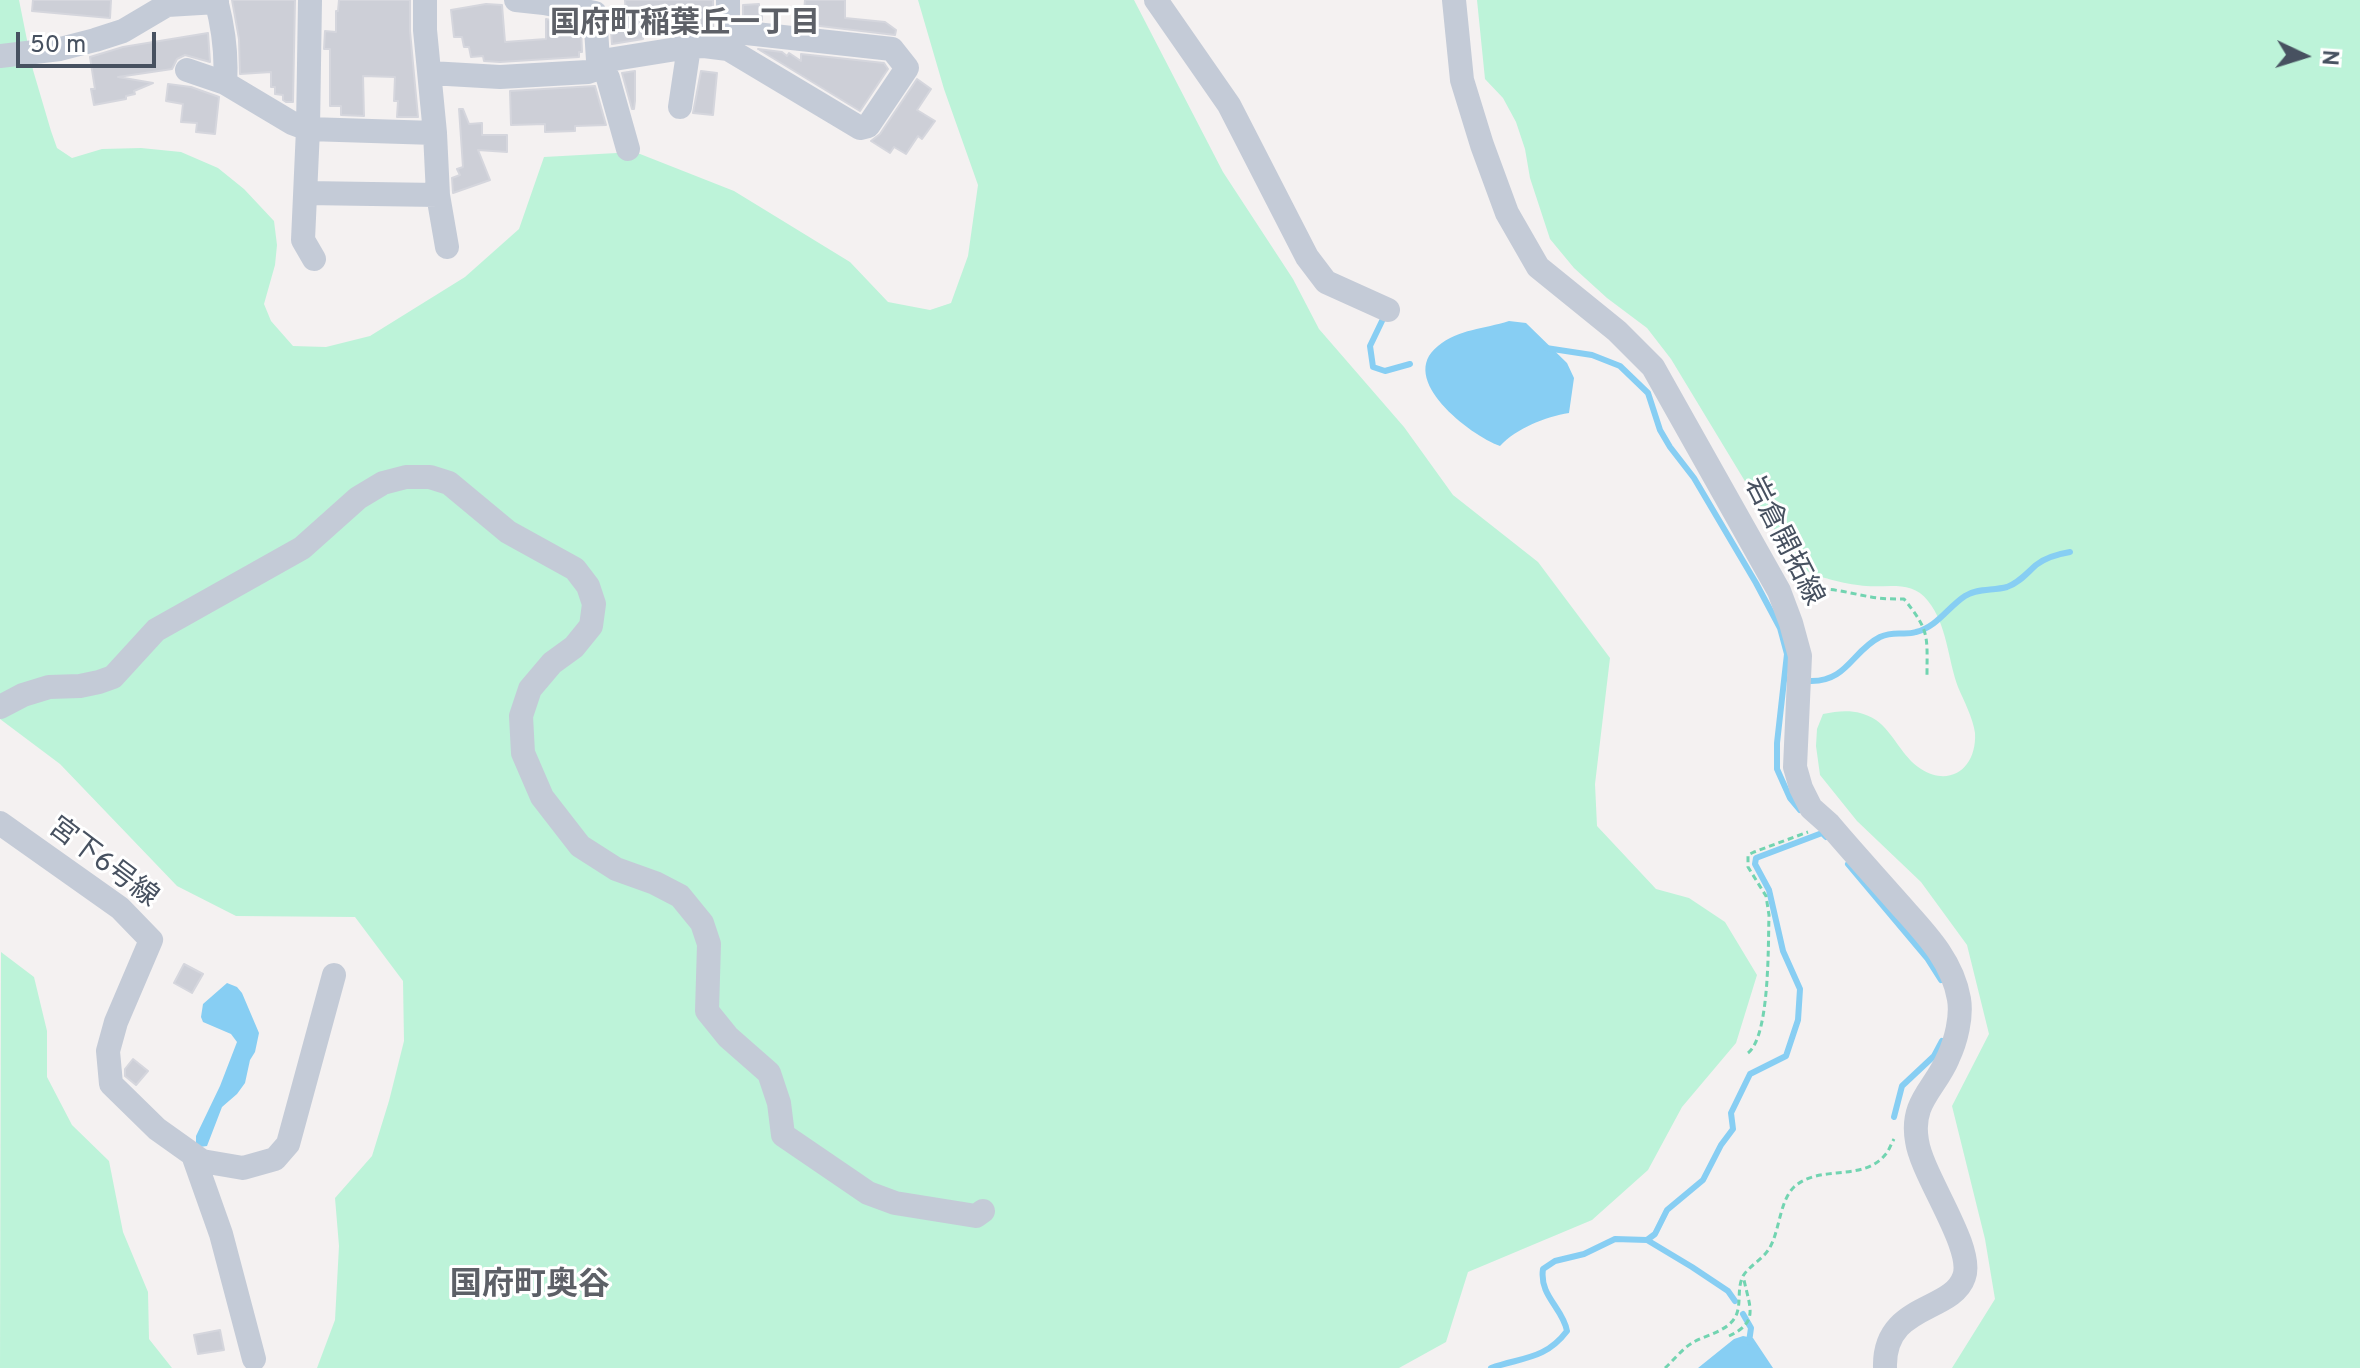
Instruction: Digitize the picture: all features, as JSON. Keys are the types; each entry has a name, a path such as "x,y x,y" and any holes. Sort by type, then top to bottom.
{"street":[{"path":"310,0 303,240 314,259"},
{"path":"425,0 438,195 447,247"},
{"path":"516,0 595,13 598,60 608,78 628,149"},
{"path":"728,0 728,40"},
{"path":"1156,0 1229,105 1307,257 1326,282 1388,310"},
{"name":"岩倉開拓線","path":"1454,0 1462,80 1507,213 1538,267 1617,331 1653,367 1756,548 1791,623 1800,656 1795,767 1801,788 1811,808 1829,824 1938,947 1956,988 1959,1023 1948,1059 1920,1102 1916,1122"},
{"path":"0,56 60,49 123,31 167,5 217,1 225,56 225,83"},
{"path":"430,73 500,77 588,72 602,67 608,60 728,40 892,49 907,68 868,126 860,128 728,40"},
{"path":"680,107 689,47"},
{"path":"187,70 225,83 292,123 308,129 435,133"},
{"path":"306,193 438,195"},
{"path":"0,707 23,695 49,687 80,686 113,677 156,630 302,548 358,498 383,483 406,477 430,477 449,483 508,532 575,569 588,586 594,604 591,626 574,647 545,670 530,689 521,716 523,753 542,797 580,846 616,869 680,896 702,923 709,944 707,1011 728,1037 769,1073 779,1103 783,1135 868,1193 895,1203 976,1216 983,1211"},
{"name":"宮下6号線","path":"0,823 120,908 151,940 116,1022 108,1051 111,1084 157,1129 193,1155"},
{"path":"193,1155 202,1161 243,1168 275,1159 288,1144 334,975"},
{"path":"1885,1368 1888,1344 1895,1331 1913,1314 1954,1292 1964,1279 1967,1261 1925,1168 1917,1141 1916,1122"},
{"path":"193,1155 221,1234 254,1359"}],"path":[{"path":"1781,597 1808,589 1843,590 1874,598 1904,599 1927,634 1927,675"},
{"path":"1748,1053 1755,1047 1763,1028 1769,915 1766,896 1748,867 1748,855 1829,824"},
{"path":"1665,1368 1691,1343 1722,1330 1737,1314 1744,1276 1768,1251 1788,1193 1813,1177 1860,1170 1876,1163 1886,1155 1899,1129 1916,1122"},
{"path":"1729,1336 1745,1328 1750,1318 1744,1276"}],"green space":[{"path":"0,0 19,0 33,70 57,148 72,158 102,149 141,148 181,152 218,168 244,189 274,221 277,245 275,265 264,304 271,321 293,346 326,347 370,336 465,277 519,229 544,157 635,152 734,191 850,262 888,302 930,310 951,303 968,256 978,185 944,89 918,0 1134,0 1223,172 1293,279 1319,329 1404,427 1453,495 1538,562 1610,658 1595,784 1597,826 1656,889 1689,898 1725,922 1757,975 1736,1043 1682,1107 1648,1170 1592,1220 1468,1272 1446,1342 1399,1368 317,1368 335,1320 339,1246 335,1198 372,1156 404,1041 403,981 355,917 236,916 177,886 60,764 0,719"},
{"path":"1477,0 2360,0 2360,1368 1952,1368 1995,1299 1985,1239 1952,1106 1989,1034 1967,945 1921,882 1857,821 1820,775 1816,746 1817,729 1823,714 1857,712 1870,716 1882,725 1908,758 1921,769 1942,776 1960,771 1972,756 1975,733 1958,687 1943,631 1928,601 1915,590 1899,586 1844,583 1813,574 1797,563 1671,359 1647,328 1574,268 1550,239 1516,122 1503,98 1485,79"},
{"path":"1,952 34,977 47,1031 47,1077 72,1125 109,1161 123,1232 148,1292 149,1339 172,1368 0,1368"}],"water":[{"path":"1509,321 1526,323 1567,363 1574,378 1569,413 1532,424 1500,446 1472,430 1442,404 1431,389 1426,374 1427,359 1446,340"},
{"path":"227,983 242,993 259,1033 245,1083 222,1107 207,1146 200,1147 196,1136 237,1042 231,1034 203,1022 203,1004"},
{"path":"1743,1336 1753,1338 1773,1368 1698,1368 1734,1339"}],"building":[{"path":"33,0 111,0 110,18 32,11"},
{"path":"232,0 295,0 293,102 286,102 283,95 275,94 275,87 271,87 271,72 240,74 239,39"},
{"path":"339,0 410,0 418,117 397,117 395,77 363,76 364,116 341,115 341,106 330,106 330,49 324,49 325,31 336,32"},
{"path":"625,0 713,0 713,29 694,31 693,17 642,21 643,39 612,44 610,19 626,18"},
{"path":"805,0 845,0 845,18 885,22 896,30 895,35 803,24"},
{"path":"486,4 502,5 505,42 546,39 546,19 581,26 582,52 579,52 579,57 500,62 484,61 483,56 471,57 462,37 454,37 451,10"},
{"path":"759,4 759,18 762,15 762,20 743,18 743,5"},
{"path":"208,33 210,62 185,55 177,59 172,69 118,77 153,83 134,91 135,94 126,96 126,99 94,105 90,57 123,47"},
{"path":"758,49 782,52 787,56 789,53 801,61 801,54 884,63 888,69 860,111"},
{"path":"635,71 635,101 632,109 622,73"},
{"path":"701,71 717,73 713,115 693,113"},
{"path":"917,79 931,89 917,110 935,121 922,139 918,136 906,154 894,147 890,153 871,141 880,134"},
{"path":"168,84 191,87 219,97 215,134 196,132 197,123 181,122 183,104 166,101"},
{"path":"595,86 606,125 575,126 575,131 545,132 545,124 511,125 510,91"},
{"path":"459,109 463,109 469,124 482,123 482,135 507,135 507,152 478,150 490,180 453,193 452,178 460,175 457,169 463,167"},
{"path":"184,964 203,974 192,993 174,983"},
{"path":"133,1059 148,1071 136,1085 125,1076 125,1069"},
{"path":"220,1330 224,1350 198,1354 194,1335"}],"waterway":[{"path":"1382,321 1370,346 1373,367 1385,371 1410,364"},
{"path":"1546,348 1592,355 1620,366 1648,393 1660,430 1694,478 1756,583 1780,628 1787,654 1777,769 1790,798 1800,810"},
{"path":"1810,681 1833,677 1880,637 1923,629 1970,593 2011,585 2044,560 2070,552"},
{"path":"1647,1240 1655,1234 1667,1210 1703,1180 1733,1129 1731,1113 1750,1074 1786,1056 1798,1020 1800,989 1783,951 1769,890 1755,864 1756,858 1822,833 1826,837"},
{"path":"1848,864 1927,958 1941,980"},
{"path":"1894,1117 1902,1086 1934,1056 1942,1041"},
{"path":"1491,1368 1541,1353 1567,1331 1544,1287 1543,1269 1555,1261 1584,1254 1615,1239 1647,1240 1728,1291 1735,1301"},
{"path":"1743,1314 1751,1328 1749,1342"}],"district":[{"name":"国府町稲葉丘一丁目","path":"685,26"},
{"name":"国府町奥谷","path":"530,1288"}]}
